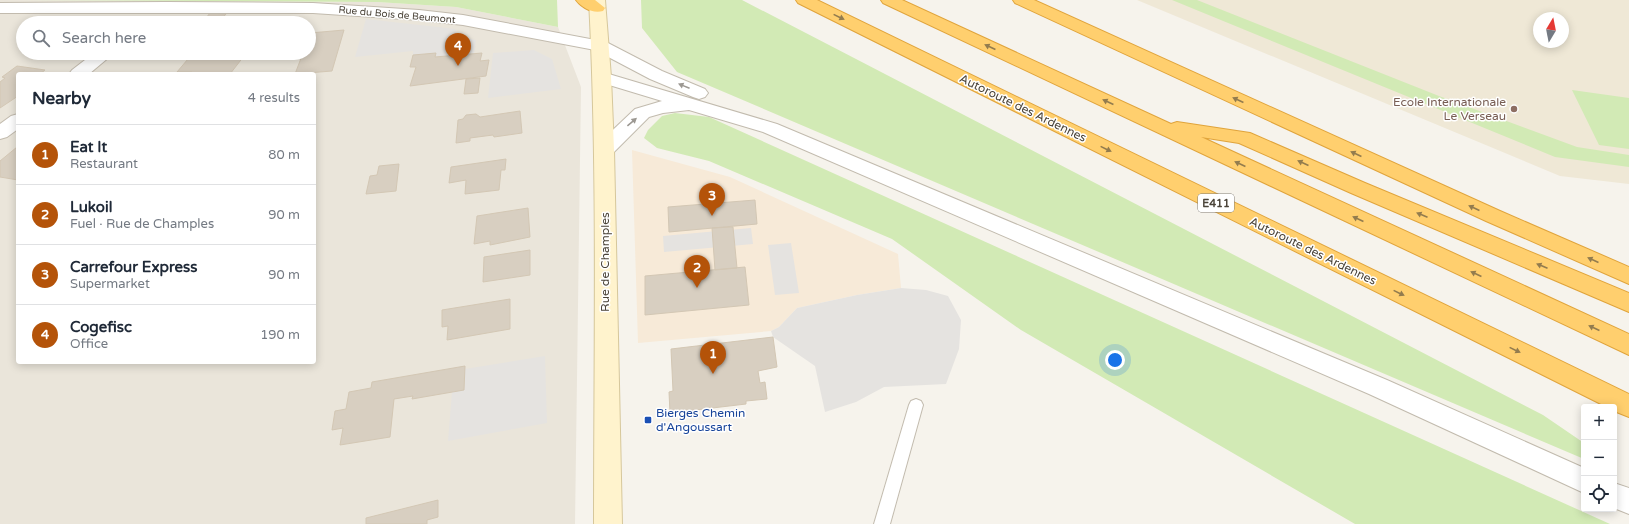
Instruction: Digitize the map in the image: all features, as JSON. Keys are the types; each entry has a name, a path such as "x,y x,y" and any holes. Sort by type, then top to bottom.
{"highway":[{"name":"Autoroute des Ardennes","path":"804,0 1629,406"},
{"path":"889,0 1629,345"},
{"path":"1020,0 1479,210 1629,276"},
{"path":"1156,125 1243,137 1358,188 1629,303"}],"main road":[{"name":"Rue de Champles","path":"593,3 600,46 602,77 608,524"}],"street":[{"path":"154,16 166,7"},
{"name":"Rue du Bois de Beumont","path":"0,8 313,8 419,15 500,26 600,46 656,75 732,106 770,128"},
{"path":"81,72 96,60"},
{"path":"602,77 770,128 1378,387 1581,480"},
{"path":"604,150 624,128 642,113 662,107 695,104"},
{"path":"0,133 16,121"},
{"path":"1617,496 1629,501"}],"lane":[{"path":"882,524 916,405"}],"shaded area":[{"path":"0,0 377,2 456,7 558,27 581,87 575,524 0,524"},
{"name":"Ecole Internationale Le Verseau","path":"1137,0 1629,0 1629,184 1560,176"},
{"path":"366,19 455,29 458,37 476,40 474,54 435,57 435,53 413,55 413,51 355,57"},
{"path":"534,50 552,59 561,89 488,98 493,53"},
{"path":"632,150 730,177 898,254 901,288 857,295 797,308 779,327 771,331 638,343"},
{"path":"751,228 753,244 664,252 663,236"},
{"path":"791,243 799,293 775,295 768,245"},
{"path":"901,288 926,290 948,296 961,320 959,349 946,384 884,387 856,402 825,412 815,366 773,337 771,331 779,327 797,308 857,295"},
{"path":"545,356 547,423 448,441 452,392 465,369"}],"green space":[{"path":"22,0 557,0 558,27 456,7 377,2"},
{"path":"641,0 742,0 1543,415 1581,441 1581,458 677,72 642,28"},
{"path":"1172,0 1197,0 1439,96 1577,147 1629,155 1629,167 1555,157"},
{"path":"1572,90 1629,98 1629,149 1599,145"},
{"path":"675,113 709,117 1610,524 1355,524 1021,330 892,239 709,161 657,148 644,138 648,130 662,116"}],"building":[{"path":"210,13 226,14 224,16 208,16"},
{"path":"344,30 332,71 296,72 300,60 316,60 316,32"},
{"path":"436,53 435,57 482,53 480,61 489,60 486,76 410,86 416,67 410,67 413,55"},
{"path":"187,60 241,60 232,72 177,72"},
{"path":"17,66 45,70 42,72 16,72 16,97 0,108 0,82 5,78 2,77"},
{"path":"480,78 478,93 464,94 466,79"},
{"path":"520,111 522,133 494,137 493,135 470,138 470,141 456,143 458,120 463,119 466,115 476,114 480,117"},
{"path":"16,148 16,180 0,177 0,161"},
{"path":"506,159 505,170 501,170 499,190 465,194 466,180 449,183 451,167"},
{"path":"399,164 396,191 366,194 370,176 377,175 379,166"},
{"path":"755,200 757,224 669,232 668,207"},
{"path":"528,208 530,237 490,245 490,241 474,244 477,216"},
{"path":"733,227 737,268 715,270 712,228"},
{"path":"530,250 530,275 483,282 484,257"},
{"path":"745,267 749,305 645,315 645,276"},
{"path":"510,299 510,329 447,340 448,326 442,327 442,310"},
{"path":"773,337 777,367 758,371 760,383 765,382 767,399 746,401 746,404 670,413 669,392 673,391 671,349"},
{"path":"465,366 464,390 412,399 413,396 394,399 390,437 340,445 343,428 332,430 335,411 346,409 349,392 371,388 372,382"},
{"path":"438,500 438,517 427,520 427,524 366,524 366,518"}],"place":[{"name":"Cogefisc","path":"458,66"},
{"name":"Ecole Internationale Le Verseau","path":"1514,109"},
{"name":"Carrefour Express","path":"712,216"},
{"name":"Lukoil","path":"697,288"},
{"name":"Eat It","path":"713,374"},
{"name":"Bierges Chemin d'Angoussart","path":"648,420"}]}
